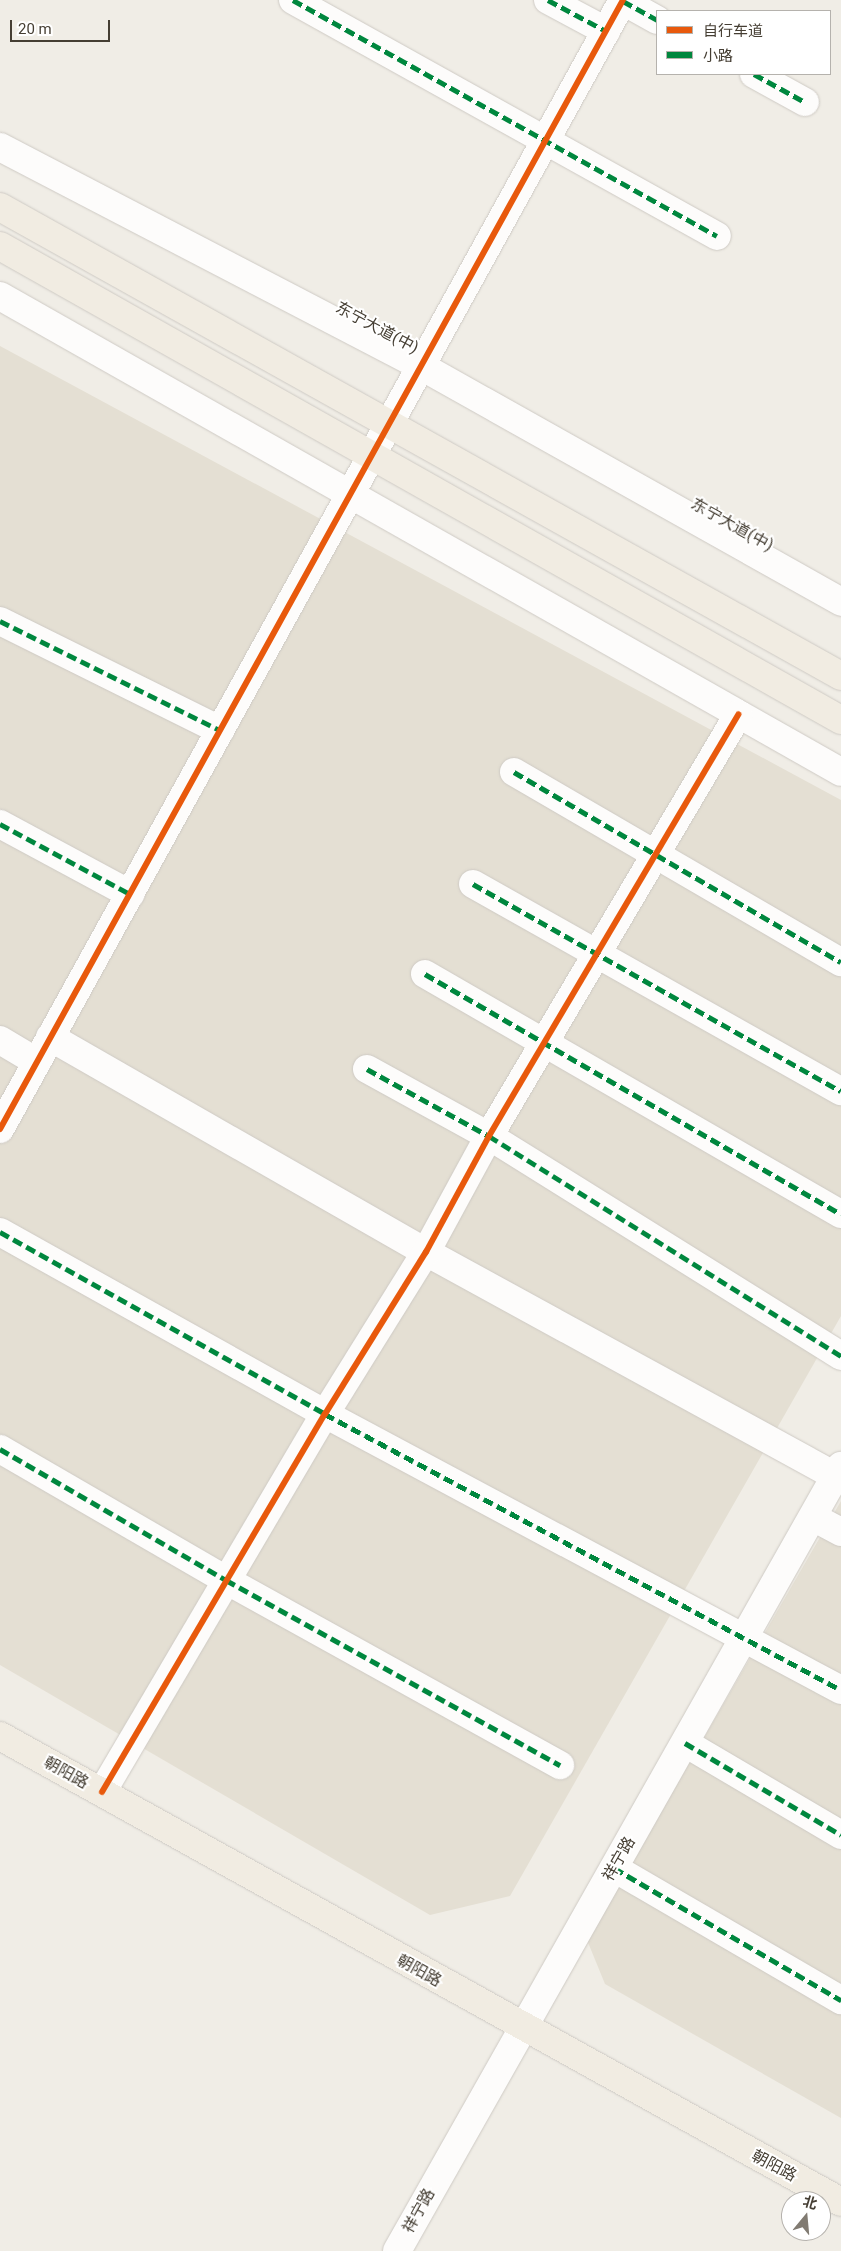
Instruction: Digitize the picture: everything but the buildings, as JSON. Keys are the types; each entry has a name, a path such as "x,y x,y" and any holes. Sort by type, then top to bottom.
{"main road":[{"path":"0,207 841,676"},
{"path":"0,246 370,458 841,720"},
{"name":"朝阳路","path":"0,1736 522,2029 841,2202"}],"street":[{"path":"293,0 716,236"},
{"path":"548,0 606,31"},
{"path":"0,1129 623,1 656,19"},
{"path":"756,75 805,102"},
{"name":"东宁大道(中)","path":"0,147 421,366 841,602"},
{"path":"0,296 841,772"},
{"path":"0,621 220,730"},
{"path":"102,1792 325,1414 426,1252 489,1136 739,714"},
{"path":"514,772 657,853 841,962"},
{"path":"0,824 130,894"},
{"path":"473,884 596,955 841,1091"},
{"path":"425,974 841,1214"},
{"path":"50,1038 426,1252 838,1471"},
{"path":"0,1040 37,1062"},
{"path":"367,1069 489,1136 841,1356"},
{"path":"0,1232 325,1414 745,1636 841,1690"},
{"path":"0,1448 226,1580 560,1765"},
{"name":"祥宁路","path":"397,2251 838,1471"},
{"path":"813,1517 841,1532"},
{"path":"685,1743 841,1835"},
{"path":"614,1868 841,2000"}],"shaded area":[{"path":"0,346 841,800 841,1316 510,1896 430,1915 0,1665"},
{"path":"841,1501 841,2118 605,1984 587,1940"}],"marked path":[{"path":"293,0 717,236"},
{"path":"548,0 606,31"},
{"path":"623,1 656,19"},
{"path":"756,75 805,102"},
{"path":"0,621 220,730"},
{"path":"514,772 841,962"},
{"path":"0,824 130,894"},
{"path":"473,884 841,1091"},
{"path":"425,974 841,1214"},
{"path":"367,1069 489,1136 841,1356"},
{"path":"0,1232 325,1414 841,1690"},
{"path":"0,1449 226,1580 560,1765"},
{"path":"685,1743 841,1835"},
{"path":"614,1868 841,2000"}],"cycle path":[{"path":"0,1129 623,0"},
{"path":"102,1792 325,1414 426,1252 489,1136 739,714"}]}
